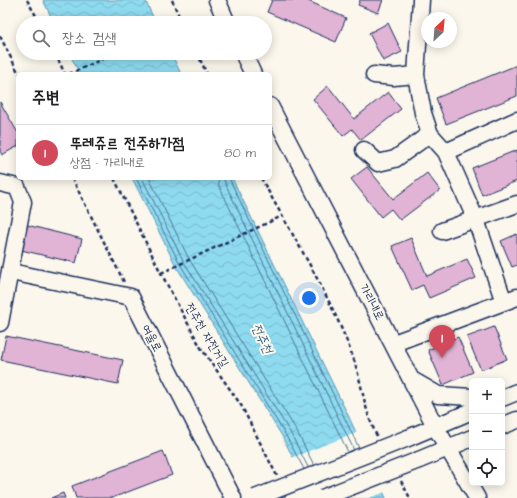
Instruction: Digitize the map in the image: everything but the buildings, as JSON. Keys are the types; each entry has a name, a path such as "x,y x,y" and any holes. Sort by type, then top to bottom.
{"street":[{"path":"217,0 224,16"},
{"path":"394,343 511,300 446,152 430,134 423,113 416,74 421,0"},
{"path":"247,60 253,72"},
{"path":"374,75 394,77 416,74"},
{"name":"가리내로","path":"272,110 394,343 435,426 448,448 469,475"},
{"path":"446,152 517,120"},
{"path":"364,150 378,163 395,159 430,134"},
{"path":"0,183 17,187 23,202 11,272 0,323"},
{"path":"442,231 517,204"},
{"path":"11,272 132,297"},
{"name":"여울로","path":"132,297 233,498"},
{"path":"412,380 438,395 469,397"},
{"path":"505,397 517,392"},
{"path":"255,498 408,438 469,412"},
{"path":"505,425 517,420"},
{"path":"322,498 469,439"},
{"name":"가리내로","path":"473,486 477,498"}],"path":[{"path":"27,0 36,16"},
{"path":"172,0 179,16"},
{"path":"0,36 18,72"},
{"path":"58,60 64,72"},
{"path":"74,72 101,60"},
{"path":"200,60 206,72"},
{"path":"73,180 132,297"},
{"name":"전주천 자전거길","path":"115,180 161,273 201,348 241,405 278,478"},
{"path":"262,180 330,304 352,353 369,422 380,442"},
{"path":"161,273 282,216"},
{"path":"397,474 410,498"}],"water":[{"path":"43,0 145,0 153,16 51,16"},
{"path":"73,60 174,60 180,72 79,72"},
{"name":"전주천","path":"133,180 233,180 348,415 386,498 314,498 282,436 176,266"}],"pier":[{"path":"358,432 385,492 369,498 312,498 291,458"}],"place":[{"name":"뚜레쥬르 전주하가점","path":"442,358"}]}
